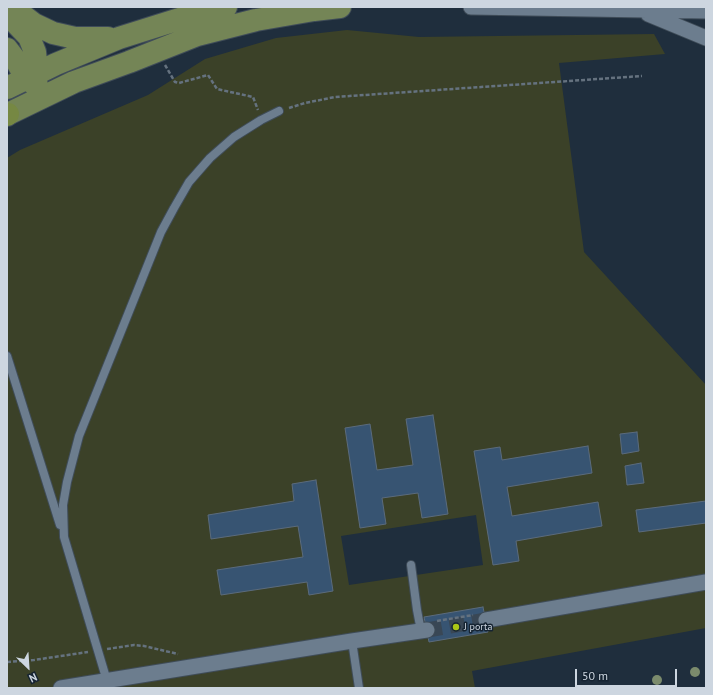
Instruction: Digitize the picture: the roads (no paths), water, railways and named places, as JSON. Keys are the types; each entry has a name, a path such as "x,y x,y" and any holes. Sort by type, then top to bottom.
{"main road":[{"path":"12,7 34,24 53,33 75,38 119,38"},
{"path":"27,81 56,64 119,38 189,16 226,7"},
{"path":"8,115 74,82 197,35 256,20 340,7"},
{"path":"7,14 29,37 35,52 27,81 8,115"},
{"path":"7,49 17,62 27,81 52,87 74,82"}],"street":[{"path":"471,7 706,11"},
{"path":"640,10 706,38"},
{"path":"481,618 706,582"},
{"path":"61,688 427,628"}],"lane":[{"path":"64,537 62,505 80,436 162,232 174,208 189,182 210,158 234,137 261,120 279,111"},
{"path":"7,356 64,537 107,681"},
{"path":"411,565 417,610 427,628"},
{"path":"352,641 359,688"}],"tunnel":[{"path":"427,630 486,620"}],"place":[{"name":"J porta","path":"456,627"}]}
